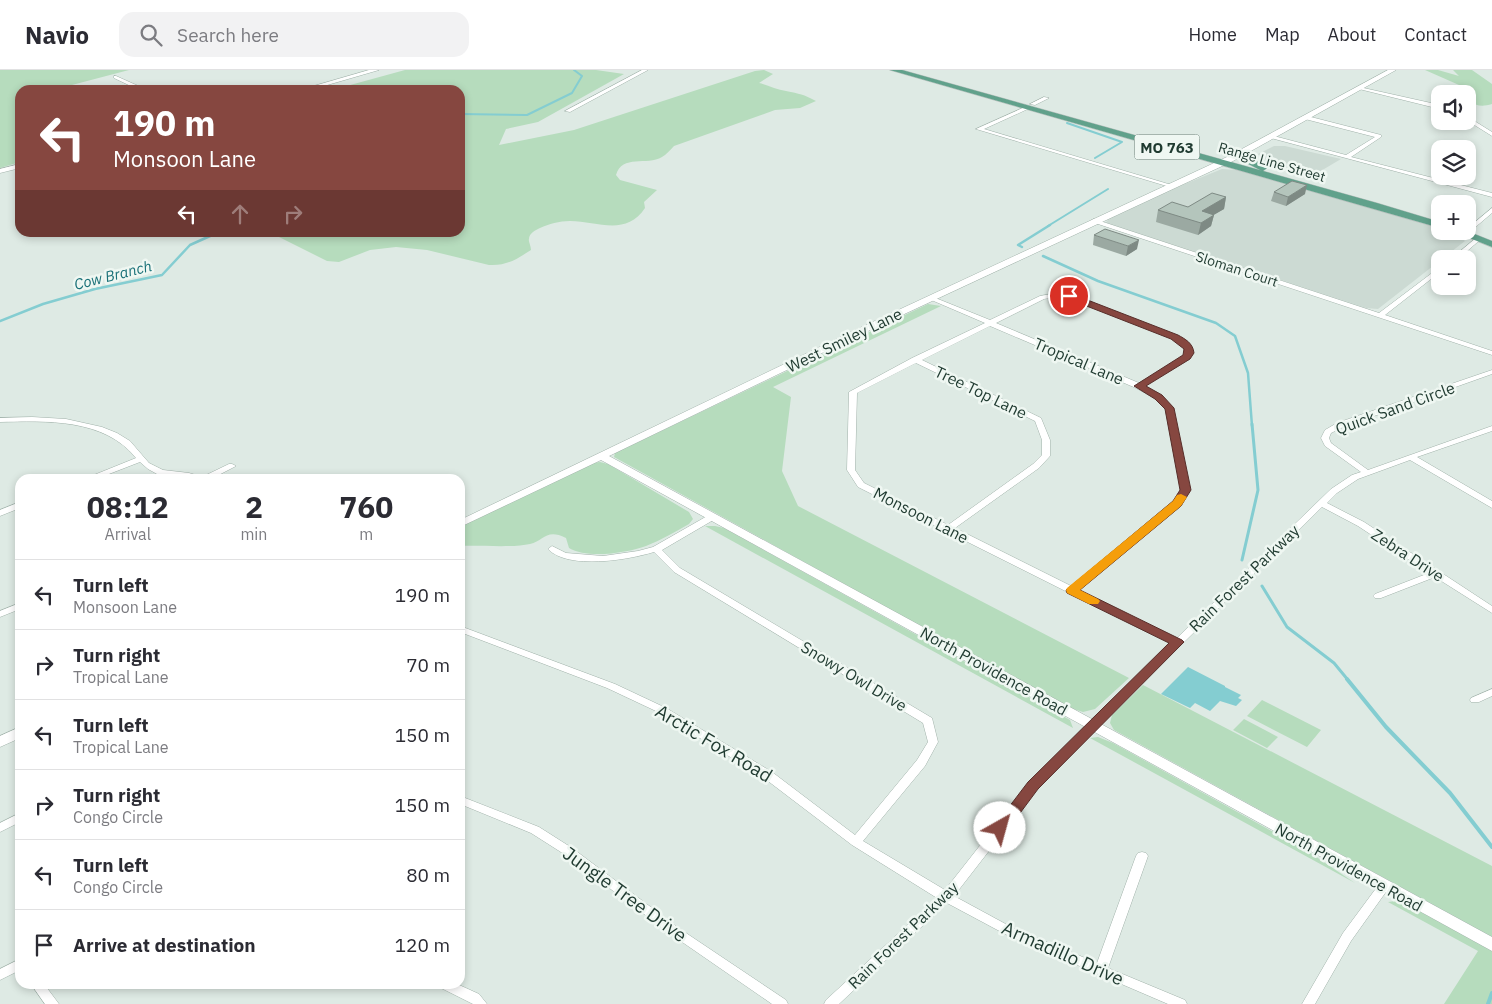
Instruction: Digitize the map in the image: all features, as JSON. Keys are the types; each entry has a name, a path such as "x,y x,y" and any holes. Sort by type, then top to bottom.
{"main road":[{"name":"Range Line Street","path":"894,70 982,95 1074,115 1264,168 1431,219"},
{"name":"Range Line Street","path":"912,70 1190,153 1230,159 1404,214 1431,220"},
{"path":"1190,153 1205,164 1205,170"},
{"path":"1476,232 1492,238"},
{"path":"1478,239 1492,238"},
{"path":"1478,239 1492,244"}],"street":[{"path":"320,85 376,70"},
{"path":"568,111 646,70"},
{"name":"West Smiley Lane","path":"465,522 1094,221 1230,159 1393,70"},
{"path":"116,77 133,85"},
{"path":"1361,88 1431,105"},
{"path":"1046,98 979,128 1172,186"},
{"path":"1307,118 1380,136 1347,157"},
{"path":"1476,124 1492,134"},
{"path":"1270,137 1492,195"},
{"path":"0,171 15,167"},
{"path":"1476,223 1492,210"},
{"name":"Sloman Court","path":"1094,221 1492,353"},
{"path":"1465,250 1478,239"},
{"path":"1380,316 1431,276"},
{"name":"Monsoon Lane","path":"1139,386 1187,357 1190,353 1186,344 1174,337 1069,296 1042,297 853,392 851,470 861,485 1177,642"},
{"name":"Tropical Lane","path":"932,298 1139,386 1159,397 1169,408 1185,490 1178,504 1072,590"},
{"name":"Tree Top Lane","path":"915,360 1038,420 1046,440 1046,456 1036,466 948,529"},
{"name":"Quick Sand Circle","path":"1367,473 1328,444 1324,438 1328,432 1340,425 1492,372"},
{"path":"0,420 84,425 110,433 128,444 140,459 154,470 174,474"},
{"name":"Rain Forest Parkway","path":"830,1004 946,898 1033,786 1092,725 1321,503 1343,484 1367,473 1492,428"},
{"name":"North Providence Road","path":"602,456 1492,945"},
{"path":"1410,457 1492,505"},
{"path":"101,474 140,459"},
{"path":"215,474 232,466"},
{"name":"Zebra Drive","path":"1321,503 1361,524 1492,610"},
{"path":"0,513 15,507"},
{"path":"552,549 564,556 603,559 656,549 712,517"},
{"name":"Snowy Owl Drive","path":"656,549 677,570 928,721 933,742 921,763 856,842"},
{"path":"1378,596 1436,573"},
{"path":"0,614 15,608"},
{"name":"Arctic Fox Road","path":"465,631 611,686 662,710 768,775 856,842 946,898"},
{"path":"1475,700 1492,692"},
{"path":"0,742 15,734"},
{"name":"Jungle Tree Drive","path":"465,802 535,830 568,851 676,932 782,1004"},
{"path":"0,828 15,820"},
{"path":"1101,970 1142,856"},
{"path":"1308,1004 1347,937 1384,886"},
{"name":"Armadillo Drive","path":"946,898 1009,931 1181,1004"},
{"path":"0,975 15,967"},
{"path":"41,989 53,1004"},
{"path":"456,989 475,998 481,1004"}],"shaded area":[{"path":"1274,146 1285,146 1341,159 1314,175 1267,163 1258,154"},
{"path":"1222,169 1237,170 1431,226 1431,240 1465,241 1453,250 1431,250 1431,268 1378,309 1366,308 1106,223 1108,219 1160,194"}],"green space":[{"path":"0,70 129,70 72,85 15,85 15,164 0,168"},
{"path":"405,70 596,70 624,74 538,122 506,129 499,145 574,130 755,71 764,70 773,74 759,83 779,90 801,94 816,101 800,108 775,110 674,146 665,155 656,159 629,162 619,169 616,175 620,180 657,190 644,202 645,208 637,217 620,225 601,225 570,221 547,225 530,235 531,250 507,263 489,265 427,250 396,247 370,250 339,262 327,261 279,237 465,237 465,85 350,85"},
{"path":"1425,70 1438,70 1459,76 1453,70 1472,70 1492,84 1492,104 1482,106 1476,105 1476,85 1459,85"},
{"path":"928,304 941,306 773,387 791,397 782,471 798,506 1129,678 1095,709 1083,712 1067,707 614,457 615,453"},
{"path":"593,463 608,464 689,512 693,519 689,524 652,544 618,553 596,554 577,551 569,548 566,538 554,534 523,545 465,546 465,525"},
{"path":"705,526 724,528 1070,720 1073,728"},
{"path":"1143,685 1492,866 1492,937 1114,730 1110,723 1112,715"},
{"path":"1262,700 1321,730 1307,747 1247,716"},
{"path":"1244,719 1278,737 1267,748 1233,730"},
{"path":"1098,737 1113,743 1306,850 1355,883 1090,738"},
{"path":"1396,901 1410,906 1492,951 1492,1004 1444,1004 1478,951 1388,902"}],"water":[{"path":"1188,667 1241,695 1238,698 1242,700 1236,706 1220,701 1210,711 1195,703 1190,708 1161,694"}],"building":[{"path":"1292,181 1307,185 1288,197 1274,192"},
{"path":"1212,193 1226,197 1202,211 1214,215 1201,223 1158,210 1172,202 1188,207"},
{"path":"1105,229 1139,240 1128,246 1094,235"}],"waterway":[{"name":"Cow Branch","path":"465,114 527,115 572,93 582,76 574,70"},
{"path":"1067,123 1122,142 1095,158"},
{"path":"1048,226 1108,189"},
{"path":"1022,247 1018,245 1050,225"},
{"name":"Cow Branch","path":"0,321 43,304 95,289 162,275 190,245 208,237"},
{"path":"1043,256 1098,281 1216,323 1235,336 1248,373 1252,426"},
{"path":"1242,560 1258,490 1252,424"},
{"path":"1262,586 1287,627 1334,663 1348,680"},
{"path":"1347,679 1386,727 1450,793 1492,847"},
{"path":"1488,1004 1492,993"}],"slow traffic":[{"path":"1094,601 1072,590 1178,504 1181,497"}],"route":[{"path":"1000,828 1033,786 1068,749 1177,642 1072,590 1178,504 1185,490 1169,408 1159,397 1139,386 1187,357 1190,353 1189,349 1186,344 1174,337 1069,296"}]}
